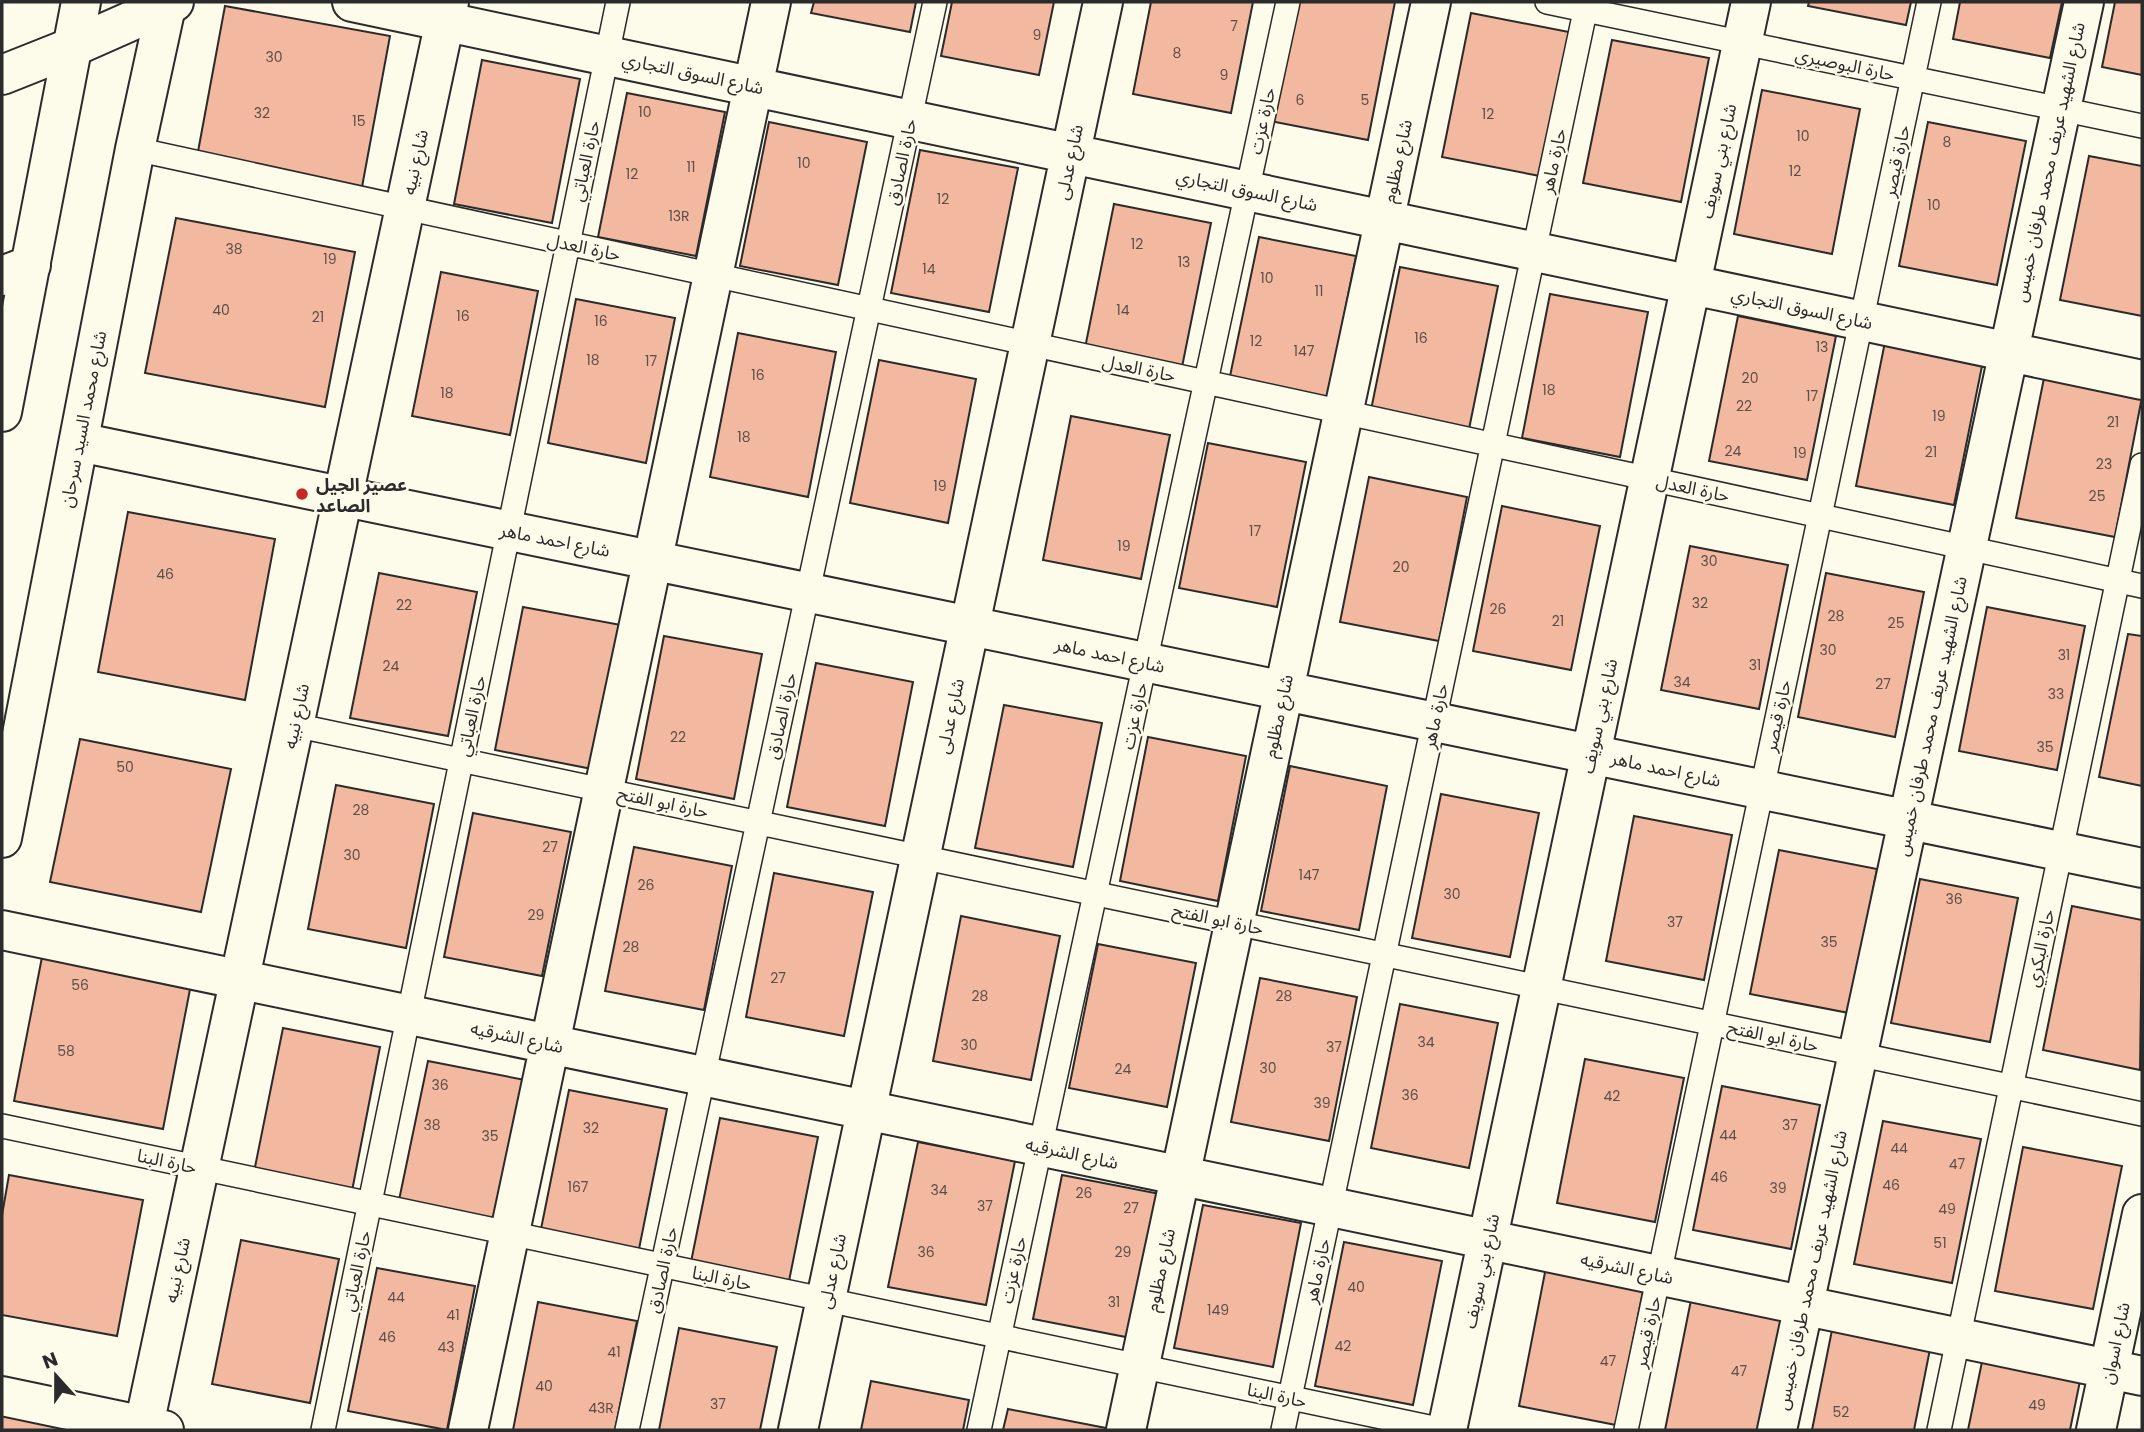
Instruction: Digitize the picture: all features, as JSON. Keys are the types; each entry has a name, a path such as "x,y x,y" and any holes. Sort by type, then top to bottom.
{"street":[{"path":"2,412 16,271 80,2"},
{"name":"شارع السوق التجاري","path":"352,2 447,11 607,55 2142,380"},
{"path":"468,1430 771,2"},
{"name":"شارع عدلى","path":"797,1430 1103,2"},
{"name":"شارع مظلوم","path":"1126,1430 1432,2"},
{"name":"شارع بني سويف","path":"1445,1430 1488,1240 1752,2"},
{"name":"شارع الشهيد عريف محمد طرفان خميس","path":"1777,1430 2084,2"},
{"path":"2,75 70,48 169,3"},
{"name":"شارع محمد السيد سرحان","path":"2,838 135,149 169,3"},
{"name":"شارع نبيه","path":"150,1429 198,1167 447,11"},
{"name":"شارع احمد ماهر","path":"79,442 2142,868"},
{"name":"شارع الشرقيه","path":"2,930 2126,1373"},
{"name":"شارع اسوان","path":"2096,1430 2126,1373 2142,1214"},
{"path":"2,1396 150,1429"}],"lane":[{"name":"حارة العباتي","path":"323,1430 618,2"},
{"name":"حارة الصادق","path":"627,1430 935,2"},
{"name":"حارة عزت","path":"979,1430 1288,2"},
{"name":"حارة البوصيري","path":"1547,2 1586,6 2142,126"},
{"name":"حارة قيصر","path":"1626,1430 1930,2"},
{"name":"حارة ماهر","path":"1283,1430 1586,6"},
{"name":"حارة العدل","path":"135,149 2142,586"},
{"name":"حارة البكري","path":"1938,1430 2142,465"},
{"name":"حارة ابو الفتح","path":"294,725 2142,1114"},
{"name":"حارة البنا","path":"2,1126 1445,1430"}],"building":[{"path":"814,2 916,2 910,32 811,13"},
{"path":"952,2 1054,2 1039,75 941,56"},
{"path":"1151,2 1253,2 1231,113 1133,94"},
{"path":"1293,2 1395,2 1368,140 1270,121"},
{"path":"1809,2 1911,2 1906,25 1808,6"},
{"path":"1960,2 2062,2 2050,58 1953,39"},
{"path":"2115,2 2142,2 2142,75 2102,67"},
{"path":"225,6 390,36 362,187 197,157"},
{"path":"1471,13 1569,32 1540,176 1442,157"},
{"path":"1612,40 1709,58 1681,202 1583,183"},
{"path":"482,60 580,79 552,223 454,204"},
{"path":"1762,90 1860,109 1832,254 1734,234"},
{"path":"627,93 725,112 696,256 598,237"},
{"path":"769,122 867,142 838,285 740,266"},
{"path":"1928,122 2026,141 1997,285 1899,266"},
{"path":"920,150 1018,168 989,312 891,293"},
{"path":"2089,156 2142,166 2142,316 2060,300"},
{"path":"1114,204 1211,223 1182,367 1085,348"},
{"path":"176,218 355,252 325,407 145,373"},
{"path":"1259,237 1356,256 1327,400 1229,381"},
{"path":"1400,267 1498,286 1469,429 1371,410"},
{"path":"441,272 538,291 510,435 412,416"},
{"path":"1550,294 1648,312 1620,457 1522,438"},
{"path":"576,299 675,318 646,463 548,443"},
{"path":"1738,316 1836,336 1807,480 1709,461"},
{"path":"738,333 836,352 808,497 710,477"},
{"path":"1885,342 1983,361 1954,505 1856,486"},
{"path":"879,360 976,379 948,523 850,503"},
{"path":"2045,373 2142,397 2115,537 2016,518"},
{"path":"1071,416 1170,435 1141,579 1043,560"},
{"path":"1208,443 1306,462 1277,607 1179,588"},
{"path":"1369,477 1467,497 1439,641 1340,622"},
{"path":"1502,506 1600,526 1571,670 1473,651"},
{"path":"128,512 275,539 245,700 98,672"},
{"path":"1690,546 1788,565 1759,709 1661,690"},
{"path":"379,573 477,592 448,736 350,718"},
{"path":"1826,573 1924,592 1895,737 1798,717"},
{"path":"523,607 621,625 592,769 495,750"},
{"path":"1987,607 2085,626 2057,770 1959,751"},
{"path":"2128,634 2142,636 2142,786 2099,777"},
{"path":"664,636 762,654 734,799 636,779"},
{"path":"816,663 913,682 885,826 787,807"},
{"path":"1004,705 1102,723 1073,867 975,848"},
{"path":"1148,737 1246,756 1218,901 1120,881"},
{"path":"80,739 231,769 201,912 50,882"},
{"path":"1290,766 1387,786 1359,930 1261,911"},
{"path":"336,785 434,804 406,948 308,929"},
{"path":"1441,794 1539,813 1510,957 1412,938"},
{"path":"473,813 571,832 542,976 444,957"},
{"path":"1634,816 1732,835 1704,980 1606,961"},
{"path":"634,847 732,866 704,1010 605,991"},
{"path":"1779,850 1877,869 1849,1013 1750,994"},
{"path":"774,873 873,892 844,1036 746,1017"},
{"path":"1920,879 2018,898 1990,1042 1891,1023"},
{"path":"2072,906 2142,920 2140,1070 2043,1050"},
{"path":"961,916 1060,936 1031,1080 933,1061"},
{"path":"1098,944 1196,963 1167,1107 1069,1088"},
{"path":"43,952 192,979 163,1129 14,1101"},
{"path":"1260,978 1357,997 1329,1141 1231,1122"},
{"path":"1400,1004 1498,1023 1469,1168 1371,1148"},
{"path":"283,1028 380,1047 352,1191 254,1172"},
{"path":"1585,1059 1684,1078 1655,1222 1557,1203"},
{"path":"428,1061 525,1080 497,1225 398,1205"},
{"path":"1722,1086 1820,1105 1791,1249 1693,1230"},
{"path":"569,1090 667,1109 638,1254 540,1234"},
{"path":"720,1118 818,1137 789,1281 691,1262"},
{"path":"1883,1121 1981,1139 1952,1283 1854,1264"},
{"path":"918,1142 1015,1161 986,1305 888,1287"},
{"path":"2023,1147 2122,1166 2093,1309 1995,1291"},
{"path":"9,1175 143,1200 117,1336 2,1315 2,1215"},
{"path":"1062,1175 1160,1194 1131,1338 1033,1319"},
{"path":"1203,1205 1301,1223 1273,1367 1174,1348"},
{"path":"241,1240 339,1259 310,1403 212,1384"},
{"path":"1344,1242 1442,1261 1413,1405 1315,1386"},
{"path":"1547,1262 1645,1281 1616,1425 1519,1406"},
{"path":"377,1268 475,1286 447,1430 348,1411"},
{"path":"1692,1295 1790,1315 1766,1430 1665,1430"},
{"path":"538,1302 637,1321 615,1430 513,1430"},
{"path":"1833,1325 1931,1344 1914,1430 1812,1430"},
{"path":"679,1328 777,1347 760,1430 659,1430"},
{"path":"1984,1352 2082,1371 2070,1430 1968,1430"},
{"path":"871,1381 969,1400 963,1430 861,1430"},
{"path":"1008,1409 1106,1428 1003,1430"},
{"path":"2,1415 87,1430 2,1430"}],"place":[{"name":"عصير الجيل الصاعد","path":"302,494"}]}
